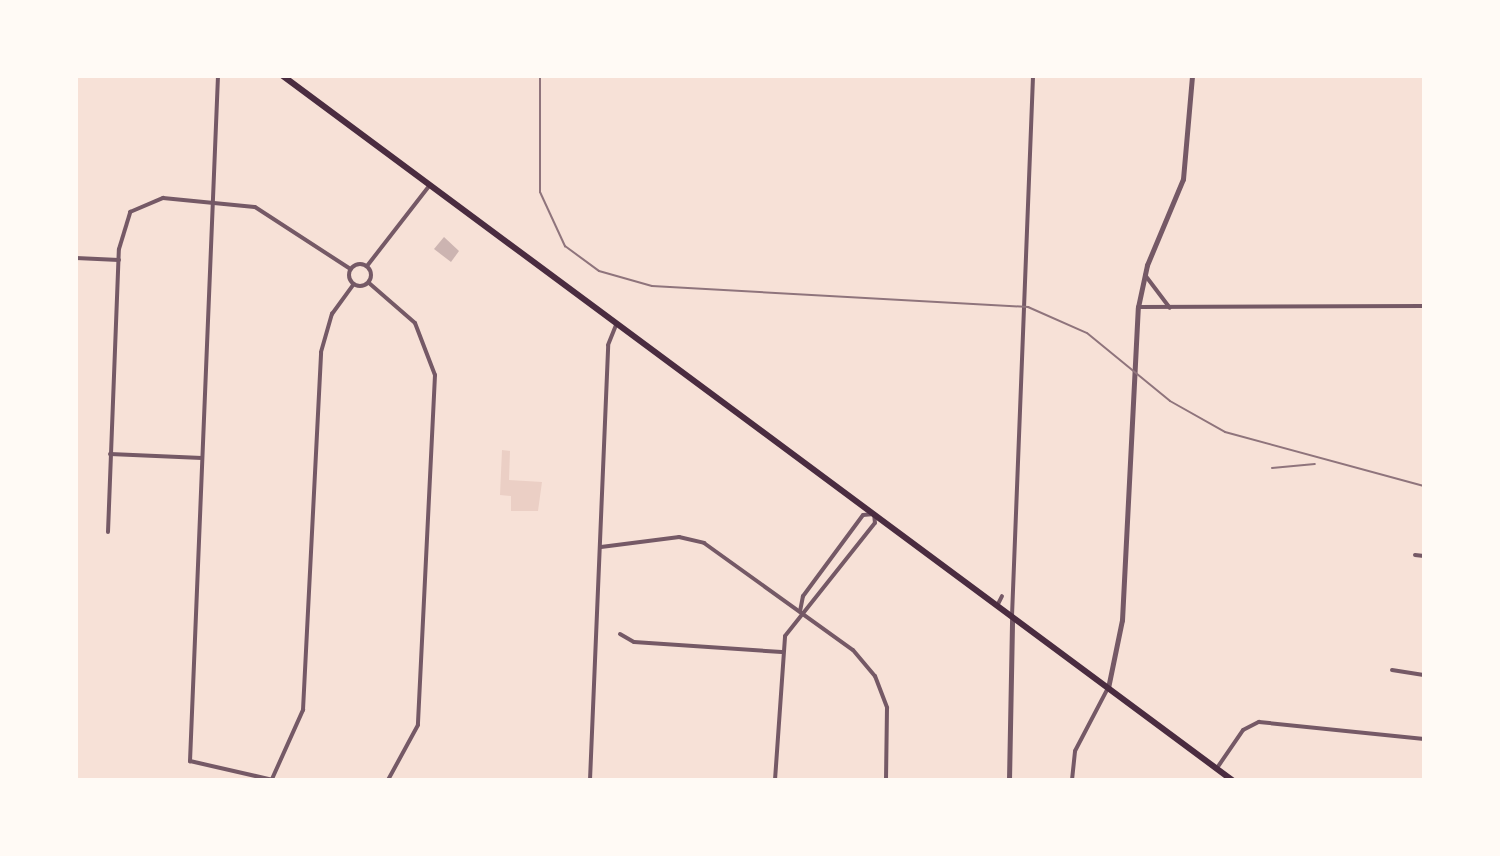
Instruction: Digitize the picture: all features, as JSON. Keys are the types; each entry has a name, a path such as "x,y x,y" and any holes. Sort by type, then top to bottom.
{"main road":[{"path":"283,76 1232,780"}],"street":[{"path":"218,76 210,199 190,761 273,780 303,710 321,352 332,314 353,285 369,283"},
{"path":"1009,780 1012,616 1033,76"},
{"path":"1072,780 1075,751 1108,688 1123,605 1138,307 1145,273 1183,179 1192,76"},
{"path":"388,780 418,725 435,375 415,323 369,283 367,266 429,186"},
{"path":"108,532 119,260 130,212 163,198 210,199 271,214 349,268 367,266"},
{"path":"76,258 119,260"},
{"path":"349,268 353,285"},
{"path":"1145,273 1170,308"},
{"path":"1138,307 1424,306"},
{"path":"590,780 608,345 617,324"},
{"path":"110,454 202,458"},
{"path":"775,780 782,652 800,612 803,596 863,515 874,514 875,523 819,598 800,612"},
{"path":"601,547 696,540 800,612 865,662 885,699 886,780"},
{"path":"1415,555 1424,556"},
{"path":"997,606 1002,596"},
{"path":"620,634 634,642 782,652"},
{"path":"1392,670 1424,675"},
{"path":"1216,769 1243,730 1259,722 1424,739"}],"shaded area":[{"path":"502,450 510,451 509,480 542,482 538,511 511,511 511,496 500,495"}],"building":[{"path":"444,237 459,251 451,262 434,249"}],"railway":[{"path":"540,76 540,192 565,246 599,271 652,286 1028,307 1087,333 1170,401 1225,432 1424,486"},
{"path":"1272,468 1315,464"}]}
